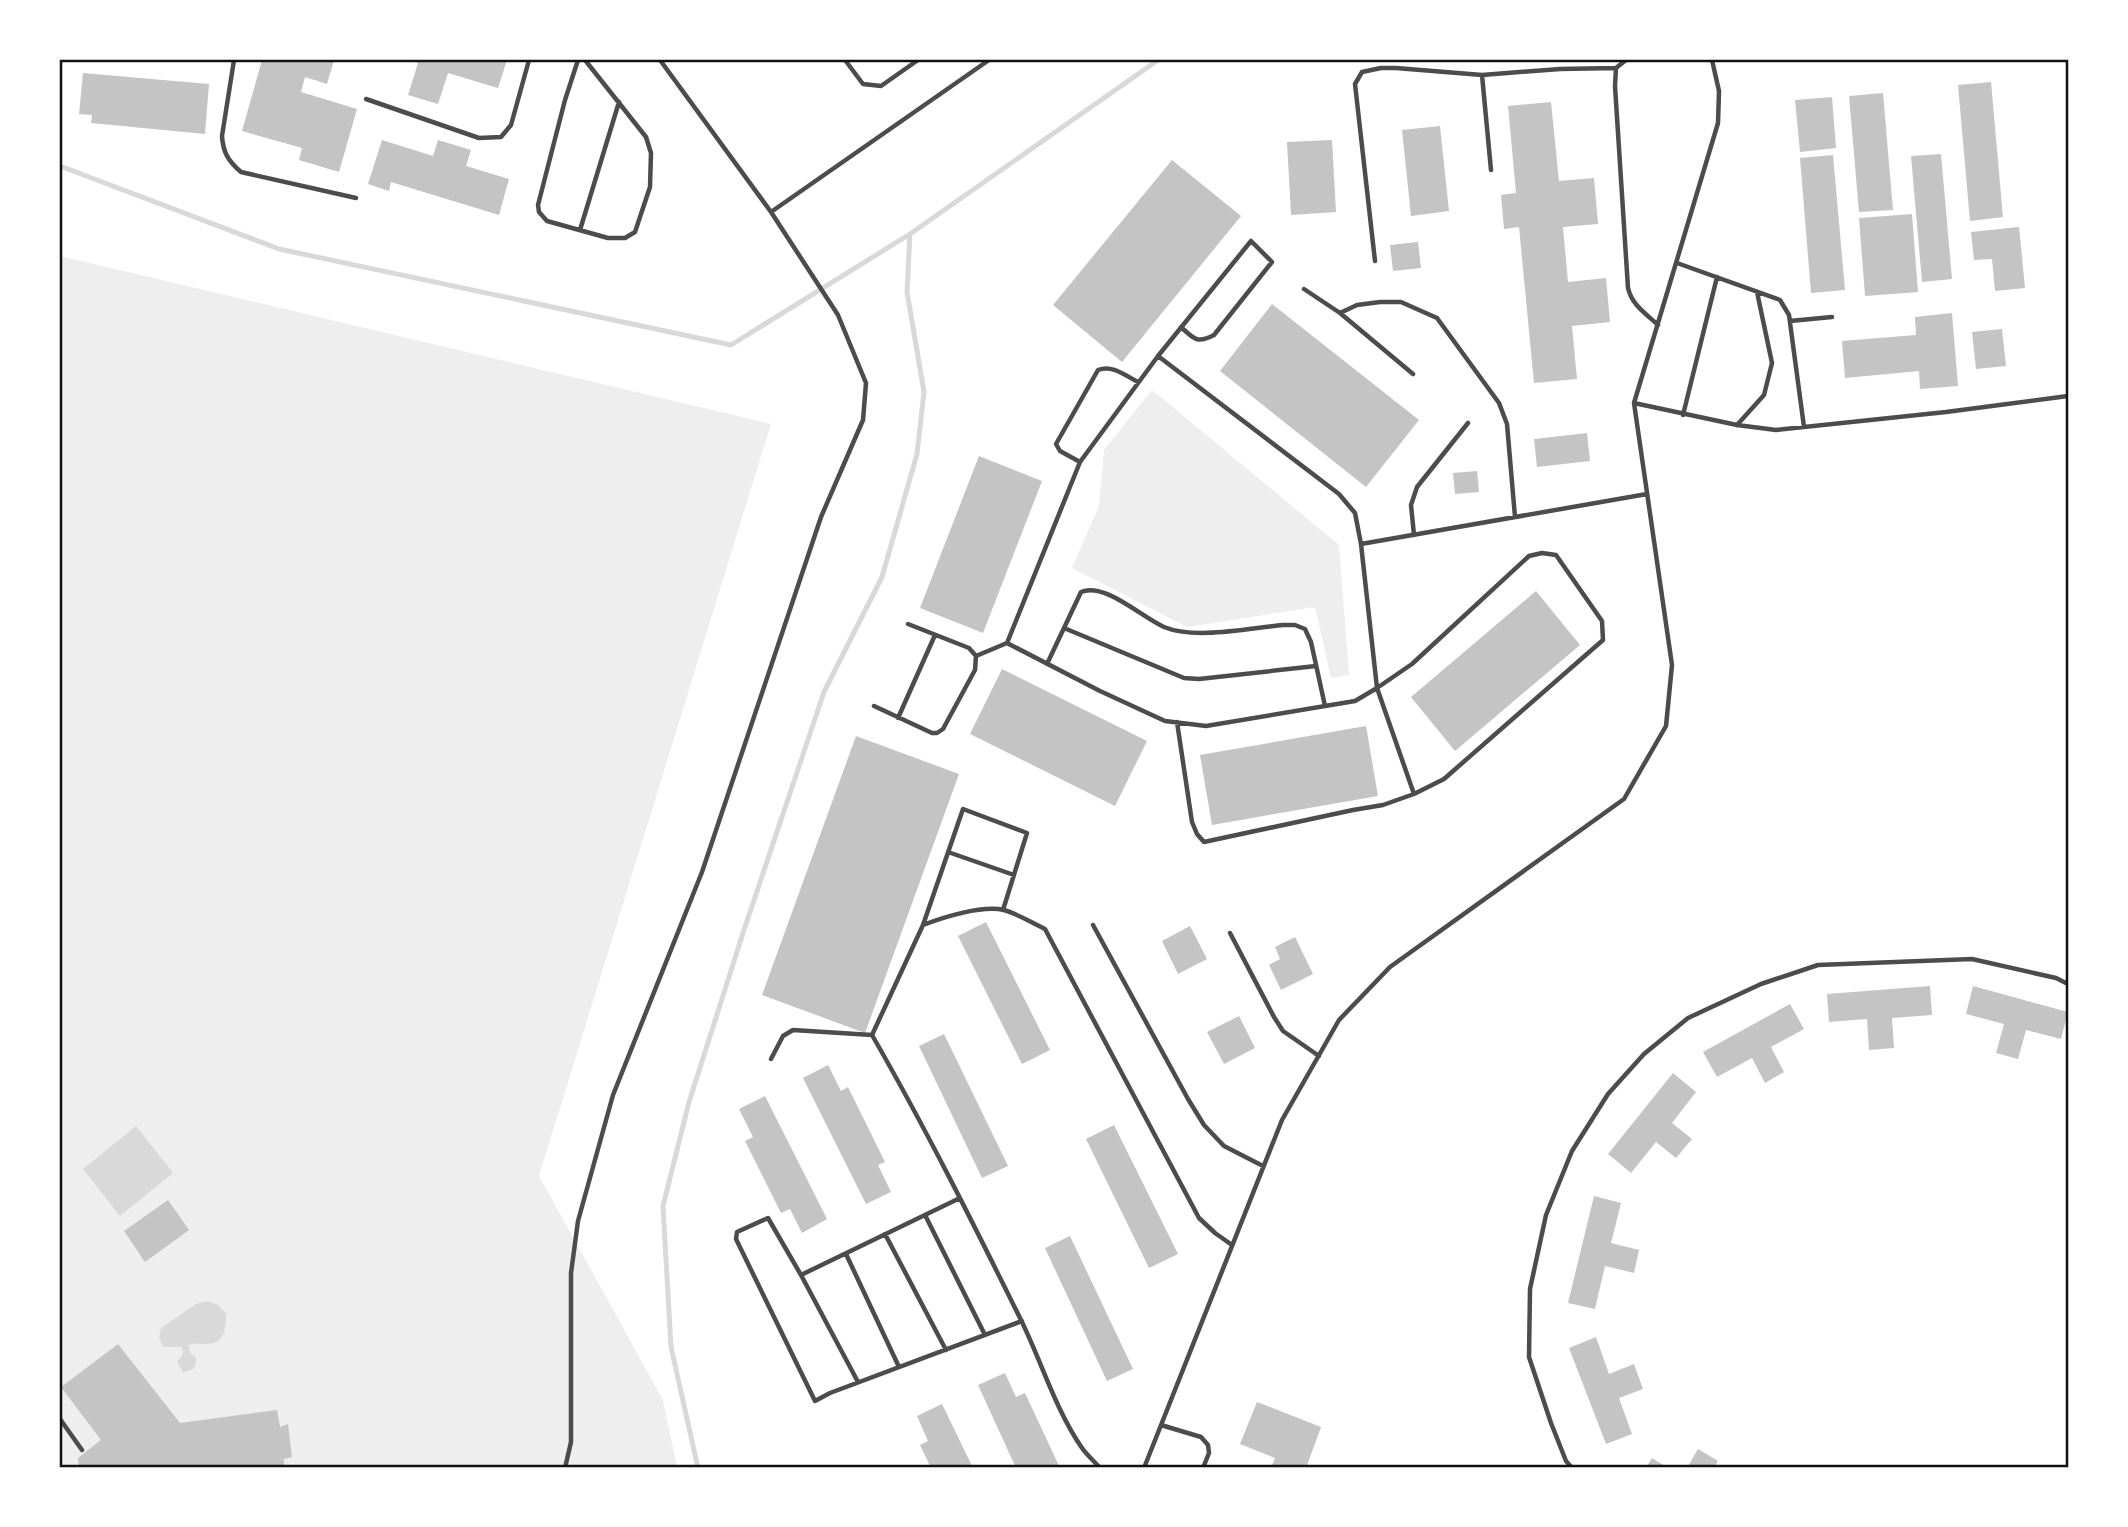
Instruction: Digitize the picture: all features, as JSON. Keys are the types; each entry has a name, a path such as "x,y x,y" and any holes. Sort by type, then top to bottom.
{"lane":[{"path":"234,60 222,136 222,147 230,163 241,172 356,198"},
{"path":"366,99 479,138 501,137 511,125 529,60"},
{"path":"578,60 538,205 539,212 547,221 608,238 625,238 635,232 650,187 651,153 646,137 585,60"},
{"path":"565,1468 571,1442 572,1273 579,1221 613,1095 702,872 821,517 863,420 866,383 838,315 771,212 660,60"},
{"path":"845,60 863,84 881,86 918,60"},
{"path":"771,212 985,60"},
{"path":"1375,261 1355,84 1362,72 1396,68 1482,75 1616,68 1626,60"},
{"path":"1144,1468 1282,1120 1339,1020 1390,967 1624,799 1666,726 1671,665 1634,403 1718,123 1719,91 1712,60"},
{"path":"1616,68 1628,288 1634,304 1658,325"},
{"path":"1482,75 1491,170"},
{"path":"580,230 619,102"},
{"path":"976,656 1007,643 1080,462 1138,382 1181,327 1251,241 1272,262 1214,335 1204,340 1193,338 1181,327"},
{"path":"1677,263 1780,300 1789,315 1804,427"},
{"path":"1683,415 1717,277"},
{"path":"1304,289 1340,313 1413,374"},
{"path":"1737,425 1763,395 1772,363 1756,292"},
{"path":"1340,313 1357,305 1401,302 1437,318 1499,403 1507,424 1515,517"},
{"path":"1790,321 1832,317"},
{"path":"1158,356 1339,494 1355,513 1377,688 1414,794"},
{"path":"1080,462 1060,452 1056,444 1098,370 1104,367 1112,368 1138,382"},
{"path":"1634,403 1683,415 1776,430 2068,396"},
{"path":"1414,535 1411,505 1417,487 1468,423"},
{"path":"1361,544 1647,494"},
{"path":"1007,643 1165,721 1177,722 1206,726 1355,701 1412,664 1529,556 1542,553 1556,555 1602,621 1603,640 1444,779 1383,805 1204,842 1192,822 1177,722"},
{"path":"1047,664 1081,592 1088,589 1103,592 1180,632 1295,625 1306,629 1325,706"},
{"path":"874,706 937,733 943,729 975,670 976,656 969,648 908,624"},
{"path":"1064,628 1184,678 1199,679 1316,666"},
{"path":"898,718 935,635"},
{"path":"872,1035 923,925 963,809 1027,833 1003,910"},
{"path":"948,852 1014,875"},
{"path":"923,925 971,911 1003,910 1045,929 1199,1218 1215,1234 1232,1245"},
{"path":"1093,925 1204,1125 1224,1146 1263,1166"},
{"path":"1230,933 1283,1031 1319,1056"},
{"path":"1572,1468 1566,1461 1551,1423 1529,1357 1530,1289 1546,1214 1572,1151 1608,1094 1644,1054 1688,1018 1760,984 1818,965 1972,960 2056,978 2068,984"},
{"path":"771,1059 780,1039 793,1030 872,1035"},
{"path":"872,1035 960,1198 1064,1414 1082,1448 1100,1468"},
{"path":"802,1275 960,1198"},
{"path":"925,1215 985,1335"},
{"path":"858,1382 768,1217 737,1232 736,1239 815,1401 858,1382 1021,1321"},
{"path":"885,1234 946,1350"},
{"path":"846,1254 899,1367"},
{"path":"60,1419 82,1450"},
{"path":"1161,1425 1201,1437 1208,1445 1209,1453 1203,1468"}],"shaded area":[{"path":"60,256 771,424 539,1176 663,1400 677,1467 60,1468"},
{"path":"1152,390 1339,545 1349,675 1331,678 1315,607 1187,627 1072,568 1099,506 1104,450"},
{"path":"136,1126 173,1173 120,1216 83,1169"},
{"path":"208,1301 218,1305 226,1314 223,1335 212,1343 188,1345 191,1354 196,1358 196,1365 192,1370 183,1372 177,1362 183,1354 182,1347 163,1347 159,1338 161,1328 196,1304"}],"building":[{"path":"262,60 334,60 327,84 305,77 301,92 357,109 339,172 299,160 302,148 242,131"},
{"path":"408,60 507,60 498,88 448,73 438,104 408,95 418,63"},
{"path":"83,73 209,84 205,134 91,123 92,115 79,114"},
{"path":"1991,82 2003,217 1970,221 1958,85"},
{"path":"1883,93 1893,210 1859,212 1849,96"},
{"path":"1832,97 1836,148 1800,152 1795,100"},
{"path":"1551,102 1559,181 1594,178 1598,224 1563,227 1568,282 1606,278 1610,322 1572,326 1577,379 1534,383 1519,227 1504,229 1501,195 1516,193 1508,106"},
{"path":"1440,126 1449,211 1411,216 1402,130"},
{"path":"382,140 433,156 438,140 471,150 466,166 509,179 499,215 391,182 389,191 368,184"},
{"path":"1332,140 1336,212 1291,215 1287,142"},
{"path":"1941,154 1952,279 1922,282 1911,156"},
{"path":"1833,155 1845,290 1811,293 1800,158"},
{"path":"1172,160 1241,216 1122,362 1053,305"},
{"path":"1912,214 1918,292 1865,296 1859,218"},
{"path":"2019,227 2025,288 1995,291 1992,259 1974,260 1971,232"},
{"path":"1418,242 1421,268 1393,271 1390,245"},
{"path":"1272,304 1419,420 1366,487 1220,371"},
{"path":"1952,313 1958,386 1920,389 1919,371 1845,378 1842,341 1916,335 1915,317"},
{"path":"2002,329 2006,366 1976,369 1972,332"},
{"path":"1587,433 1590,461 1537,467 1534,439"},
{"path":"979,456 1042,481 983,633 920,608"},
{"path":"1477,471 1479,492 1455,494 1453,473"},
{"path":"1536,591 1580,645 1455,751 1411,697"},
{"path":"1002,669 1147,741 1115,806 970,734"},
{"path":"1366,726 1378,796 1212,825 1200,755"},
{"path":"856,736 959,774 865,1033 762,995"},
{"path":"986,922 1050,1050 1022,1064 958,936"},
{"path":"1190,926 1207,959 1178,974 1162,941"},
{"path":"1295,937 1313,974 1281,990 1269,965 1280,959 1275,947"},
{"path":"1930,986 1932,1015 1892,1018 1894,1048 1869,1050 1867,1019 1829,1022 1827,994"},
{"path":"1973,986 2068,1012 2061,1039 2026,1030 2018,1059 1996,1053 2004,1024 1966,1014"},
{"path":"1790,1004 1804,1029 1771,1047 1784,1072 1765,1083 1752,1058 1717,1077 1703,1052"},
{"path":"1239,1016 1255,1048 1224,1064 1207,1032"},
{"path":"944,1034 1008,1166 982,1178 919,1046"},
{"path":"828,1065 841,1091 848,1087 885,1162 878,1165 891,1192 866,1204 803,1078"},
{"path":"1673,1073 1696,1092 1672,1123 1692,1139 1676,1158 1656,1142 1631,1173 1608,1154"},
{"path":"765,1096 827,1219 802,1233 790,1209 781,1213 745,1141 753,1137 739,1109"},
{"path":"1114,1125 1178,1254 1149,1268 1086,1139"},
{"path":"1594,1196 1621,1203 1611,1243 1639,1250 1634,1273 1605,1266 1595,1309 1568,1303"},
{"path":"168,1200 189,1230 145,1262 124,1231"},
{"path":"1070,1236 1133,1369 1107,1381 1045,1248"},
{"path":"1596,1337 1609,1374 1634,1364 1643,1389 1619,1398 1632,1434 1606,1444 1569,1348"},
{"path":"118,1344 180,1423 277,1410 280,1427 288,1424 292,1457 284,1459 284,1468 79,1468 78,1458 101,1440 61,1387"},
{"path":"1005,1373 1016,1397 1025,1393 1060,1468 1016,1468 978,1385"},
{"path":"1257,1402 1321,1427 1306,1468 1271,1468 1275,1458 1240,1444"},
{"path":"942,1404 973,1468 931,1468 920,1445 928,1441 917,1416"},
{"path":"1698,1449 1718,1461 1714,1468 1687,1468"},
{"path":"1652,1458 1668,1468 1646,1468"}],"waterway":[{"path":"60,166 279,249 731,345 910,234 1158,60"},
{"path":"698,1468 671,1347 663,1206 689,1102 824,692 882,577 917,454 924,392 907,292 910,234"}]}
